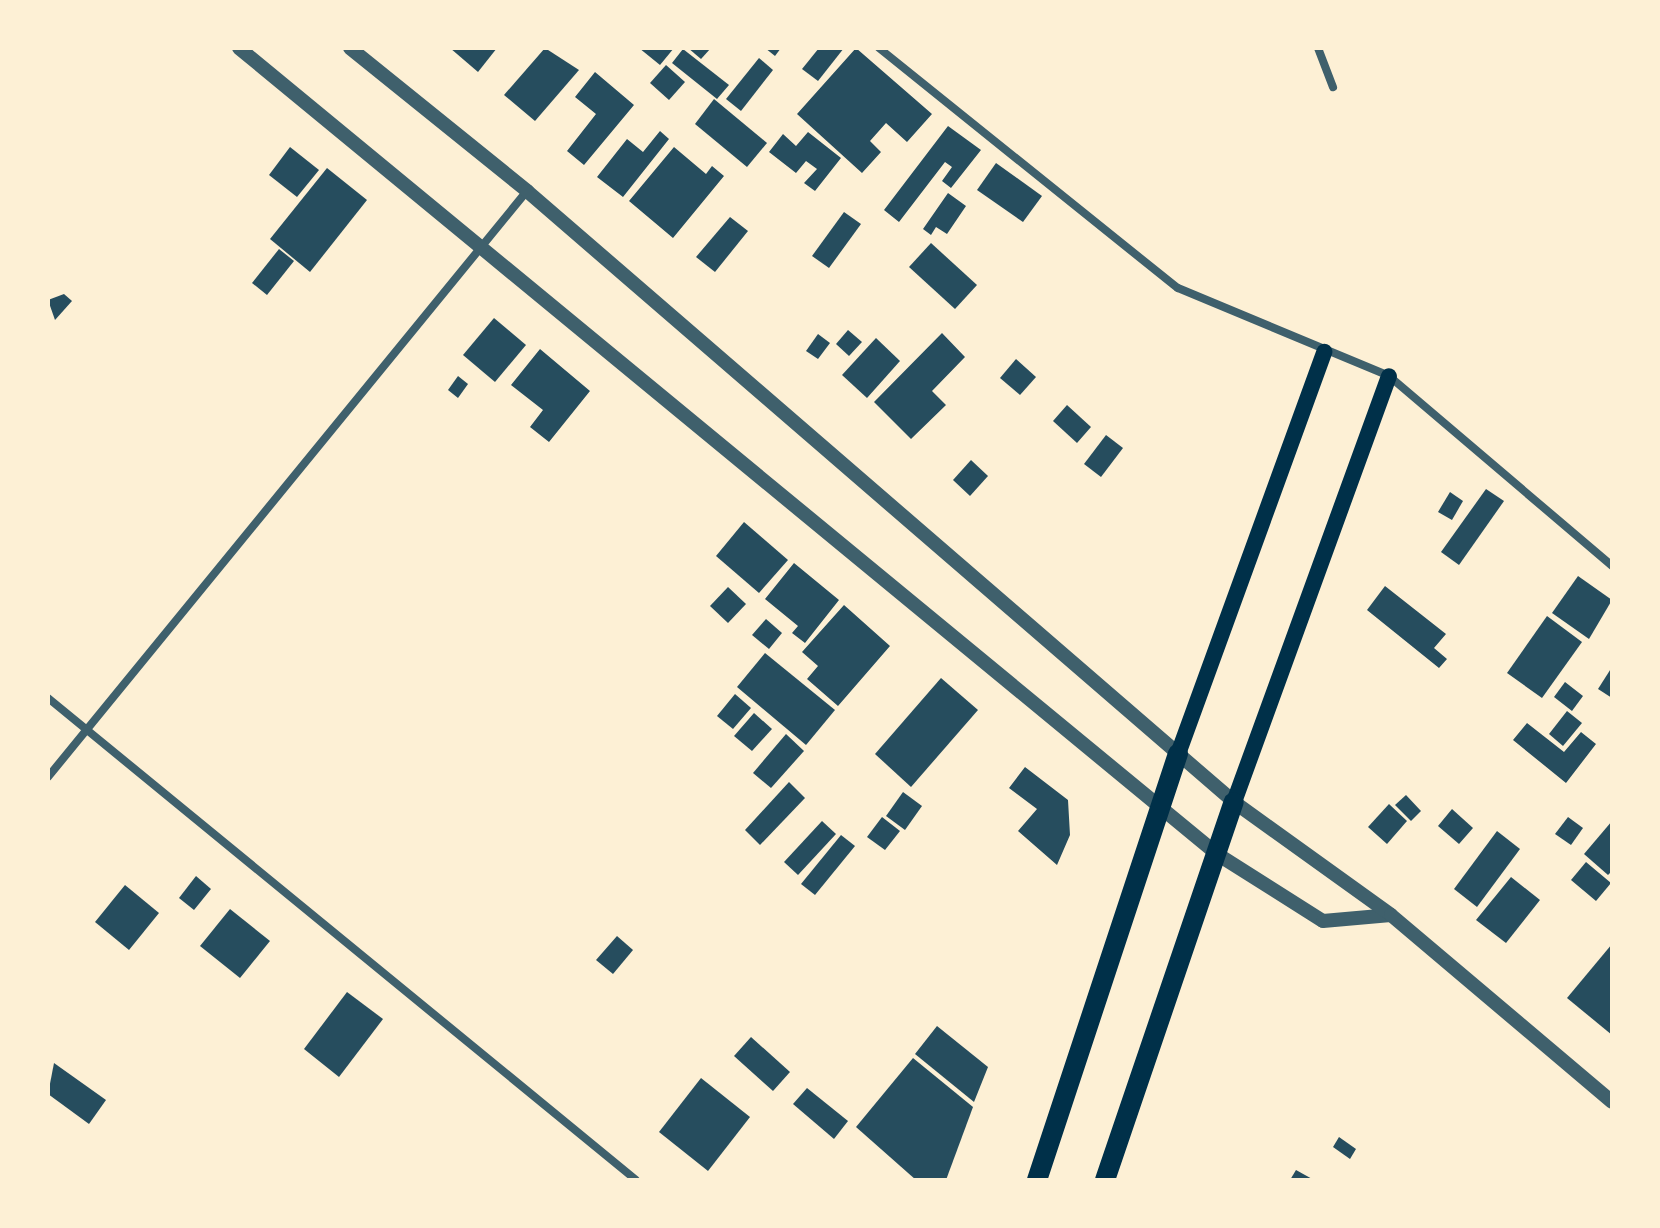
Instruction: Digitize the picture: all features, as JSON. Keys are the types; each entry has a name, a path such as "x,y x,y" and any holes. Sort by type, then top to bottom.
{"main road":[{"path":"1037,1180 1178,754 1324,352"},
{"path":"1105,1180 1234,802 1389,376"}],"street":[{"path":"239,48 480,254 1163,805 1217,854 1323,921 1391,915"},
{"path":"350,48 527,191 1234,802 1391,915 1612,1102"},
{"path":"879,48 1178,288 1324,352 1389,376 1612,566"},
{"path":"1318,48 1333,87"},
{"path":"48,777 480,254 527,191"},
{"path":"48,698 636,1180"}],"building":[{"path":"450,48 497,48 478,72"},
{"path":"545,48 579,70 535,121 504,95"},
{"path":"639,48 674,48 660,65"},
{"path":"688,48 711,48 701,59"},
{"path":"765,48 781,48 775,56"},
{"path":"819,48 844,48 818,81 802,69"},
{"path":"856,48 932,114 907,142 886,123 870,141 881,152 862,173 797,114"},
{"path":"683,49 729,85 717,99 672,63"},
{"path":"759,58 773,70 741,111 726,99"},
{"path":"666,65 685,82 669,100 650,83"},
{"path":"595,72 634,105 584,165 567,151 596,114 575,97"},
{"path":"714,99 767,143 747,167 695,124"},
{"path":"948,126 981,150 951,188 942,181 952,167 945,162 899,222 884,210"},
{"path":"660,131 669,139 623,197 597,177 627,139 643,152"},
{"path":"808,132 841,158 815,191 804,183 817,169 806,161 796,173 769,152 783,134 796,146"},
{"path":"290,147 319,170 297,197 269,175"},
{"path":"674,147 706,174 712,166 724,176 673,238 629,201"},
{"path":"996,163 1042,196 1023,222 977,190"},
{"path":"327,168 367,200 310,272 270,239"},
{"path":"948,193 966,206 947,234 936,227 931,235 923,229"},
{"path":"844,212 861,224 829,268 812,256"},
{"path":"730,217 748,231 715,272 696,257"},
{"path":"931,243 977,285 955,309 909,267"},
{"path":"279,249 294,261 267,295 252,283"},
{"path":"64,294 72,301 55,320 48,300"},
{"path":"494,318 526,345 495,382 463,355"},
{"path":"848,330 862,342 849,356 836,344"},
{"path":"942,333 965,357 932,391 946,405 911,439 874,402"},
{"path":"818,334 830,343 818,359 806,351"},
{"path":"876,338 900,361 867,398 842,375"},
{"path":"540,349 590,391 549,442 530,427 543,410 511,385"},
{"path":"1016,359 1036,377 1020,395 1000,378"},
{"path":"458,376 468,384 458,398 448,390"},
{"path":"1067,405 1091,427 1077,443 1053,421"},
{"path":"1106,435 1123,448 1101,477 1084,464"},
{"path":"971,460 988,476 970,496 953,480"},
{"path":"1486,489 1504,501 1459,565 1441,552"},
{"path":"1450,492 1463,501 1452,520 1438,512"},
{"path":"744,522 788,560 759,593 716,556"},
{"path":"794,563 839,600 805,643 792,633 798,626 765,599"},
{"path":"1578,576 1612,600 1589,639 1552,613"},
{"path":"1385,586 1446,634 1434,648 1447,659 1439,668 1367,610"},
{"path":"728,587 746,604 728,623 710,606"},
{"path":"844,605 890,646 838,706 807,679 818,666 802,652"},
{"path":"1547,616 1582,642 1542,698 1507,673"},
{"path":"766,619 782,633 769,649 752,635"},
{"path":"765,653 835,710 806,745 737,687"},
{"path":"1612,667 1612,698 1598,689"},
{"path":"941,678 978,710 911,787 875,754"},
{"path":"1565,682 1583,696 1572,711 1554,697"},
{"path":"735,694 751,708 733,729 717,716"},
{"path":"1567,711 1582,723 1563,746 1549,734"},
{"path":"754,713 772,729 752,751 734,736"},
{"path":"1527,723 1564,752 1581,732 1596,744 1566,783 1513,740"},
{"path":"786,734 804,751 771,788 753,773"},
{"path":"1025,767 1068,800 1070,835 1057,865 1018,831 1037,809 1009,788"},
{"path":"789,782 805,798 760,845 745,830"},
{"path":"903,792 922,806 905,830 886,816"},
{"path":"1406,795 1421,811 1411,821 1395,805"},
{"path":"1389,804 1407,821 1387,844 1368,827"},
{"path":"1452,809 1473,828 1459,844 1438,826"},
{"path":"882,817 900,831 885,850 867,837"},
{"path":"1568,817 1583,828 1571,845 1555,834"},
{"path":"822,821 836,834 798,875 784,862"},
{"path":"1612,821 1612,871 1608,875 1584,854"},
{"path":"1497,831 1520,849 1477,907 1454,889"},
{"path":"841,835 855,846 815,895 801,884"},
{"path":"1586,862 1611,883 1596,901 1571,880"},
{"path":"196,876 211,889 194,910 179,898"},
{"path":"1511,877 1540,900 1506,943 1476,920"},
{"path":"125,885 159,913 129,950 95,922"},
{"path":"230,909 270,941 240,978 200,946"},
{"path":"617,936 633,950 613,974 596,960"},
{"path":"1612,944 1612,1035 1567,998"},
{"path":"347,992 383,1019 339,1077 304,1049"},
{"path":"937,1026 988,1067 974,1102 915,1054"},
{"path":"751,1037 790,1072 773,1091 734,1056"},
{"path":"913,1058 973,1107 946,1180 916,1180 856,1127"},
{"path":"54,1063 106,1100 89,1124 48,1094"},
{"path":"701,1078 750,1117 708,1171 659,1132"},
{"path":"807,1088 848,1121 834,1139 793,1104"},
{"path":"1339,1137 1356,1149 1350,1159 1333,1147"},
{"path":"1296,1170 1314,1180 1290,1180"}]}
